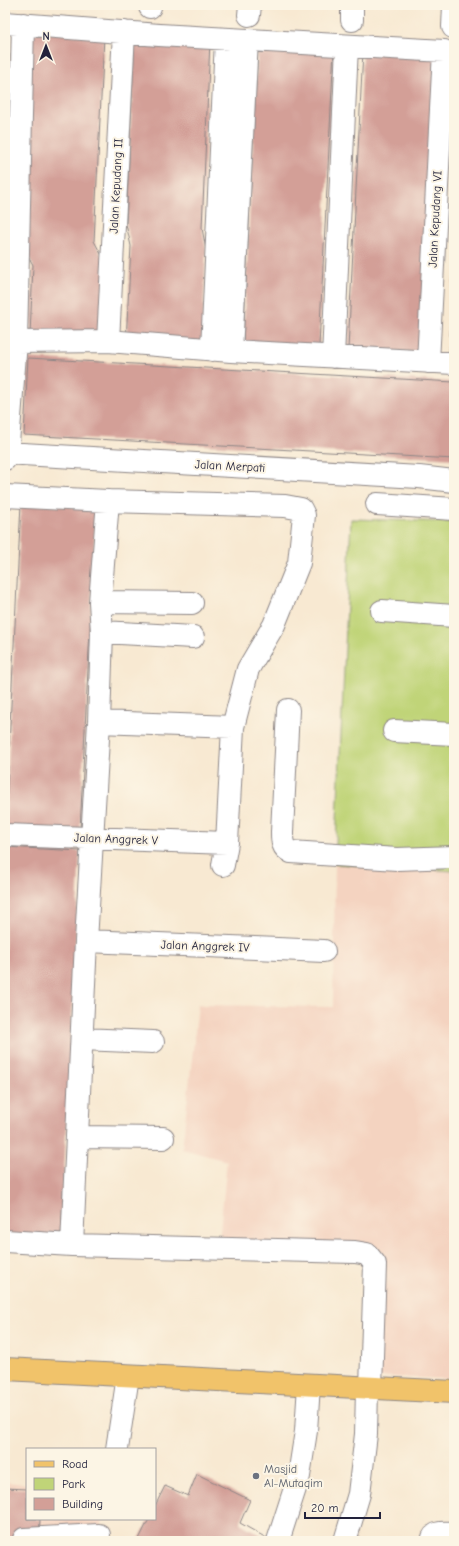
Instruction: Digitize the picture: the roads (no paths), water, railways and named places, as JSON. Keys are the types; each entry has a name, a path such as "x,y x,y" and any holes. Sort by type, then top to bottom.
{"main road":[{"path":"5,1369 454,1392"}],"street":[{"path":"453,27 454,5"},
{"path":"5,455 16,342 14,23 124,32 347,46 333,357"},
{"name":"Jalan Kepudang II","path":"108,341 124,32"},
{"path":"222,351 226,39"},
{"path":"222,351 247,40"},
{"name":"Jalan Kepudang VI","path":"347,46 444,51 428,362"},
{"path":"16,342 108,341 222,351 428,362 454,362"},
{"name":"Jalan Merpati","path":"5,455 419,477 454,481"},
{"path":"5,496 108,501 285,506 301,509 304,515 299,563 274,625 248,669 233,727 227,843 223,865"},
{"path":"72,1245 86,941 99,722 102,632 100,602 108,501"},
{"path":"377,504 454,509"},
{"path":"100,602 192,602"},
{"path":"382,611 454,616"},
{"path":"102,632 193,637"},
{"path":"288,710 282,832 282,840 287,850 291,852 397,859 454,857"},
{"path":"99,722 233,727"},
{"path":"394,731 454,734"},
{"name":"Jalan Anggrek V","path":"5,835 227,843"},
{"name":"Jalan Anggrek IV","path":"86,941 324,951"},
{"path":"82,1039 153,1042"},
{"path":"78,1137 163,1138"},
{"path":"5,1241 72,1245 355,1252 367,1254 375,1264 366,1434 359,1494 345,1541"},
{"path":"117,1448 128,1376"},
{"path":"278,1541 300,1476 306,1431 309,1385"},
{"path":"24,1539 100,1532"},
{"path":"432,1541 436,1534 454,1533"}],"place":[{"name":"Masjid Al-Mutaqim","path":"256,1476"}]}
